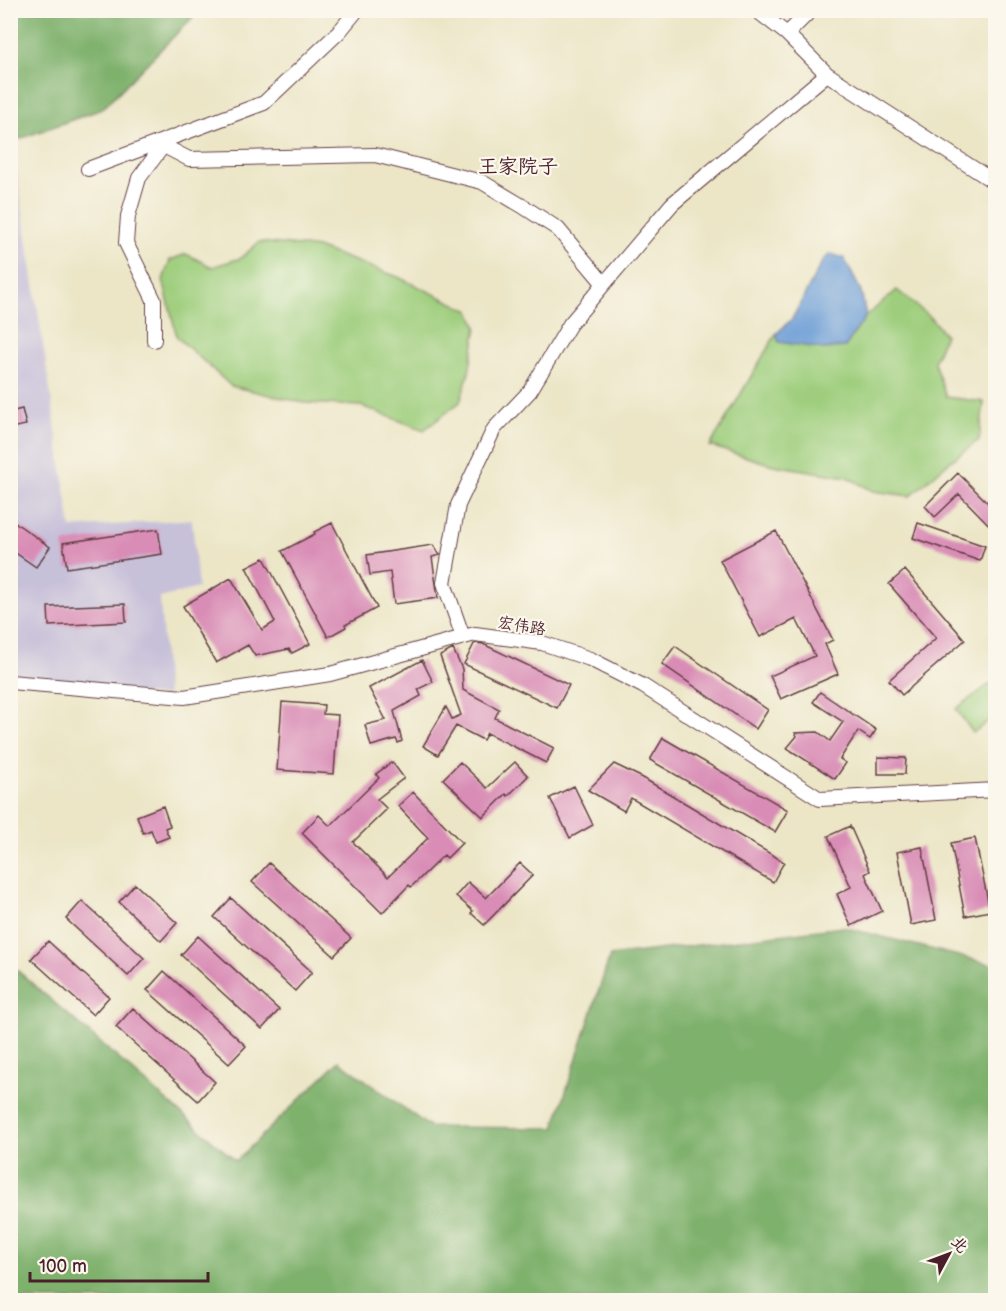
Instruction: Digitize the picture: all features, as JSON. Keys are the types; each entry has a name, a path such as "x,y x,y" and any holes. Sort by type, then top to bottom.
{"street":[{"path":"88,169 160,144 264,103 339,32 357,10"},
{"path":"756,10 787,34 827,74 996,183"},
{"path":"787,34 811,10"},
{"path":"464,637 444,583 458,505 494,429 530,390 570,324 672,204 827,74"},
{"path":"160,144 189,159 375,155 482,182 558,229 604,284"},
{"path":"154,340 154,300 126,243 128,216 139,178 160,144"},
{"name":"宏伟路","path":"10,682 184,697 330,674 476,634 542,643 590,659 643,686 820,799 996,790"}],"shaded area":[{"path":"12,141 71,528 192,519 198,588 160,598 167,696 11,682 10,142"}],"green space":[{"path":"11,10 199,11 102,109 11,142"},
{"path":"259,242 319,248 398,277 470,311 477,327 469,372 460,402 424,430 361,406 304,403 231,386 177,337 163,280 170,260 186,254 212,267 241,258"},
{"path":"897,290 930,317 945,335 934,362 946,397 984,402 979,440 910,496 873,491 847,477 773,465 710,446 776,334 780,342 845,347 866,316"},
{"path":"995,680 995,716 973,733 956,709"},
{"path":"843,927 995,965 995,1300 11,1300 11,965 236,1161 339,1061 430,1127 554,1128 610,956"}],"water":[{"path":"831,254 844,258 861,291 866,316 845,347 824,349 779,342 776,334 792,319 823,260"}],"building":[{"path":"22,409 26,425 10,428 10,412"},
{"path":"958,473 996,511 996,532 959,494 935,517 925,506"},
{"path":"10,519 50,547 36,567 10,549"},
{"path":"332,523 377,608 328,637 282,551"},
{"path":"918,523 985,546 980,561 913,538"},
{"path":"158,529 162,554 67,568 63,543"},
{"path":"776,531 833,640 825,644 838,674 781,699 770,676 815,656 796,619 760,637 720,560"},
{"path":"433,545 440,555 432,557 438,598 394,604 390,572 370,575 367,555"},
{"path":"264,558 310,644 292,653 289,649 255,656 248,645 216,663 183,606 231,578 262,630 275,622 246,567"},
{"path":"905,570 965,640 902,695 889,680 936,638 889,584"},
{"path":"125,604 126,622 49,626 48,607"},
{"path":"476,643 483,644 569,685 557,708 464,664"},
{"path":"675,646 768,710 756,729 662,664"},
{"path":"453,649 462,669 463,690 499,709 495,718 554,748 546,763 487,733 483,740 456,726 438,755 423,746 446,707 452,719 461,715 440,656"},
{"path":"422,660 433,682 418,689 421,696 394,711 402,741 398,743 396,739 371,746 365,725 386,720 369,688"},
{"path":"820,692 876,730 870,739 858,731 840,759 846,763 835,779 787,748 797,736 795,733 818,732 830,741 843,722 813,702"},
{"path":"282,702 324,705 323,714 338,715 334,774 277,770"},
{"path":"663,738 788,810 775,832 650,760"},
{"path":"878,757 906,758 905,774 878,774"},
{"path":"392,762 404,778 377,799 387,809 353,842 388,877 428,838 398,806 413,792 462,843 447,858 444,855 411,887 409,885 382,913 302,833 319,815 330,826 379,778 376,774"},
{"path":"460,762 487,788 515,762 528,776 483,817 443,779"},
{"path":"614,764 643,778 784,862 773,882 631,798 624,811 588,790"},
{"path":"574,786 593,825 570,838 550,798"},
{"path":"163,806 170,826 165,828 169,837 156,842 151,830 143,833 137,816"},
{"path":"850,826 870,871 865,874 882,911 851,926 837,894 851,887 828,836"},
{"path":"975,838 990,911 965,916 951,843"},
{"path":"922,847 936,920 911,925 897,852"},
{"path":"269,863 351,938 334,956 252,882"},
{"path":"520,863 533,875 484,925 471,913 473,911 456,896 468,882 486,898"},
{"path":"135,884 177,923 161,941 119,902"},
{"path":"231,898 312,972 295,991 214,917"},
{"path":"82,901 144,958 128,976 66,919"},
{"path":"198,936 279,1010 262,1029 181,955"},
{"path":"48,941 109,997 93,1015 31,959"},
{"path":"164,971 246,1046 229,1064 147,990"},
{"path":"133,1008 215,1082 198,1101 116,1027"}],"district":[{"name":"王家院子","path":"518,166"}]}
